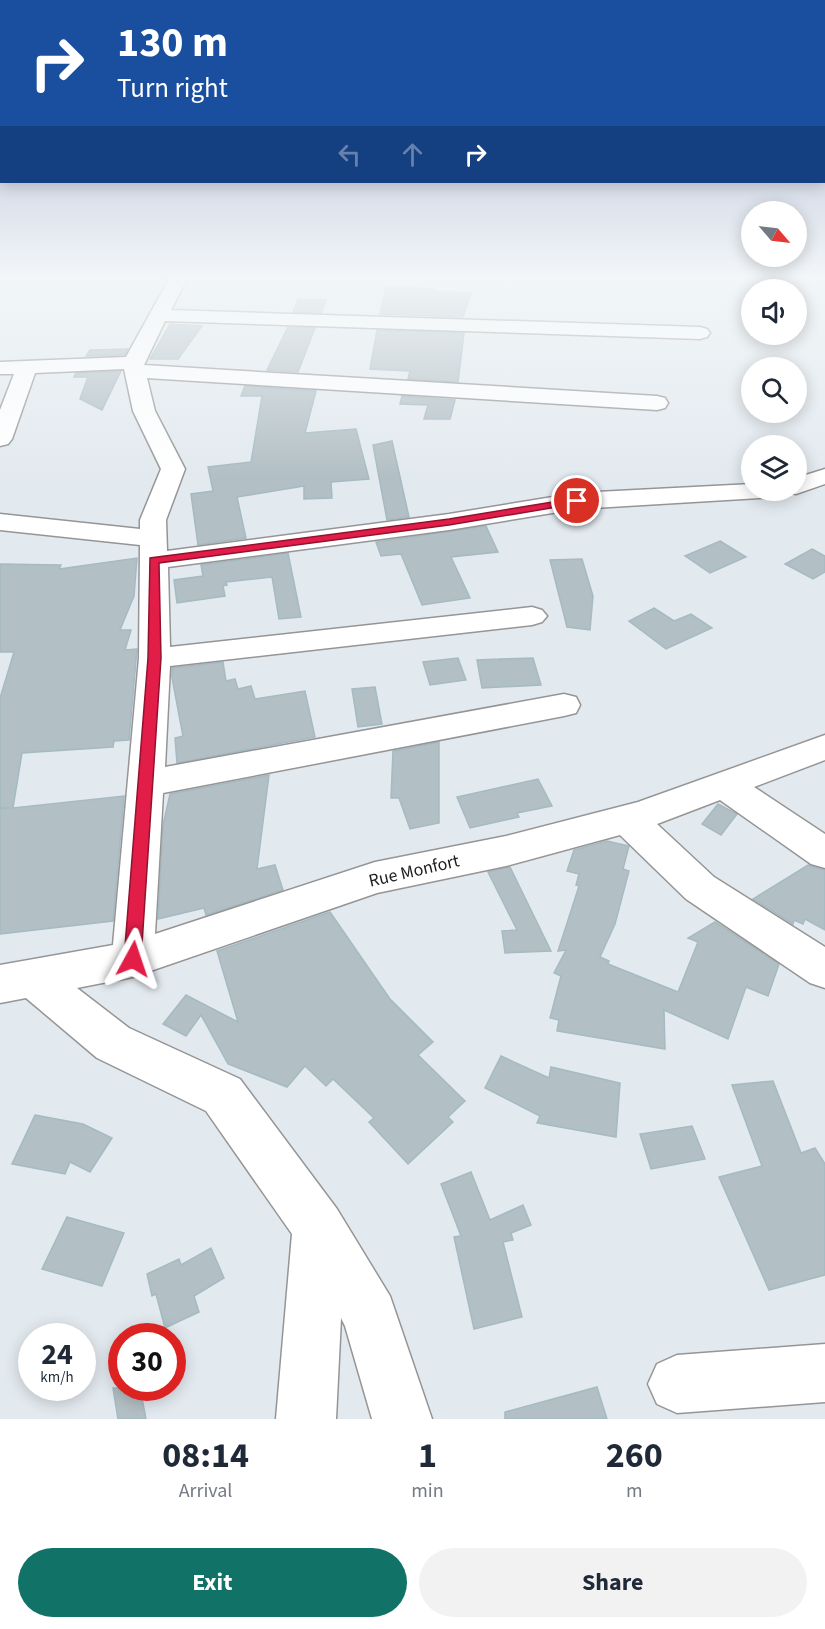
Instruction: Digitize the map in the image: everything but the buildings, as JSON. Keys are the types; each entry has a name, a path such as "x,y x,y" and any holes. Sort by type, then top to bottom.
{"street":[{"path":"133,959 154,658 153,520 173,469 144,411 134,367 145,344"},
{"path":"0,439 27,367"},
{"path":"0,368 134,367 657,403"},
{"path":"807,483 825,476"},
{"path":"0,522 153,549 449,522 577,501 741,492"},
{"path":"154,658 532,616"},
{"path":"147,783 564,705"},
{"name":"Rue Monfort","path":"17,982 133,959 375,878 506,851 627,819 725,786 825,747"},
{"path":"725,786 825,853"},
{"path":"627,819 700,888 825,970"},
{"path":"17,982 113,1044 223,1095 319,1227 370,1316 402,1419"},
{"path":"306,1419 319,1227"},
{"path":"677,1384 825,1373"}],"route":[{"path":"133,959 154,658 154,561 449,522 577,501"}]}
